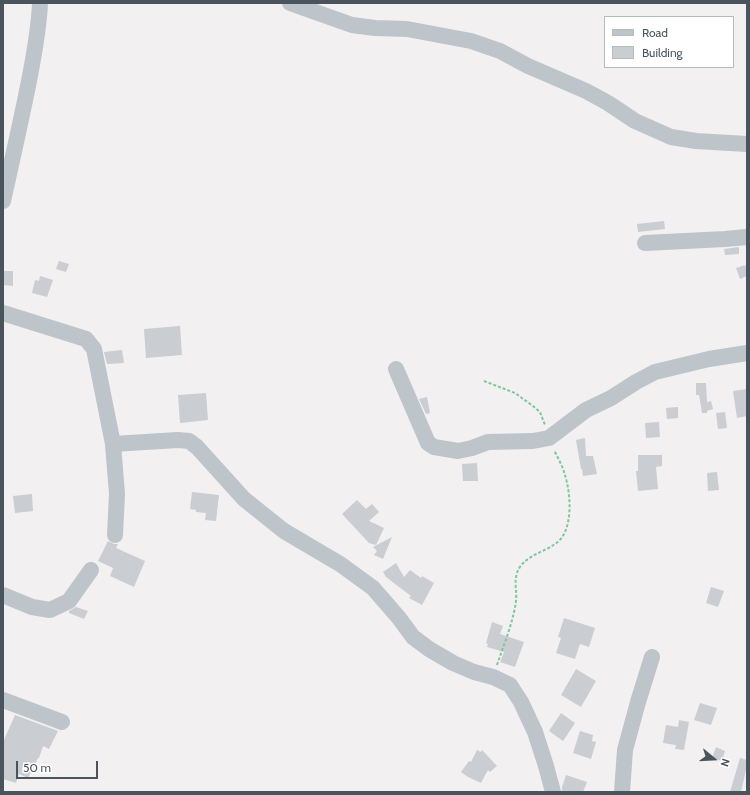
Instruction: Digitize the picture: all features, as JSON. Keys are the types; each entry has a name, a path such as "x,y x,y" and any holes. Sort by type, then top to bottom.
{"street":[{"path":"3,201 10,143 36,41 40,3"},
{"path":"290,3 352,25 375,28 408,29 471,41 500,51 528,66 586,91 608,103 634,122 671,137 696,141 747,144"},
{"path":"645,243 747,237"},
{"path":"3,312 86,339 94,349 113,444 117,494 115,535"},
{"path":"396,369 428,443 434,447 458,451 488,442 533,441 549,438 586,410 611,398 655,372 709,359 747,353"},
{"path":"113,444 178,440 189,442 197,447 244,499 284,531 340,564 373,588 413,637 429,649 453,663 474,672 494,677 510,685 521,702 535,732 553,792"},
{"path":"3,595 32,607 50,610 69,601 91,570"},
{"path":"622,792 625,750 652,657"},
{"path":"3,700 62,722"}],"path":[{"path":"484,381 515,393 540,412 549,438 565,475 570,502 569,519 563,536 557,543 527,560 521,566 517,574 516,600 513,614 494,677"}],"building":[{"path":"664,221 665,229 638,232 637,224"},
{"path":"739,247 739,254 725,255 724,249"},
{"path":"59,261 69,264 66,272 56,269"},
{"path":"745,265 747,276 740,279 736,268"},
{"path":"3,271 13,271 13,286 3,285"},
{"path":"40,276 53,280 47,297 32,293 35,280 39,281"},
{"path":"180,326 182,355 146,358 144,329"},
{"path":"122,350 124,363 107,364 104,352"},
{"path":"696,383 706,383 707,402 711,401 713,409 707,411 707,413 702,413 699,395 696,395"},
{"path":"747,389 747,416 737,418 733,391"},
{"path":"206,393 208,420 180,423 178,395"},
{"path":"427,397 430,413 426,414 419,399"},
{"path":"678,407 678,418 667,419 666,408"},
{"path":"725,412 727,428 718,429 716,413"},
{"path":"659,422 660,437 646,438 645,423"},
{"path":"585,438 586,456 593,456 597,474 583,476 576,440"},
{"path":"638,455 662,455 662,466 656,467 658,489 638,491 636,471 638,471"},
{"path":"477,463 478,481 463,481 462,464"},
{"path":"717,472 719,490 708,491 707,473"},
{"path":"192,492 219,495 216,521 205,520 206,513 196,512 196,510 190,509"},
{"path":"32,494 33,511 15,513 13,496"},
{"path":"357,500 366,509 372,504 379,512 369,521 384,528 376,545 369,543 342,514"},
{"path":"392,537 383,559 374,555 377,551 373,547"},
{"path":"108,541 118,544 116,548 145,561 134,587 110,576 113,568 98,561"},
{"path":"396,563 404,577 410,570 421,578 422,576 434,583 422,605 409,598 411,596 386,577 383,572"},
{"path":"711,587 724,591 718,607 706,603"},
{"path":"76,607 88,611 84,619 69,613 69,611"},
{"path":"564,618 595,628 589,647 580,644 575,659 556,653 561,638 558,637"},
{"path":"492,622 503,626 500,634 524,642 515,667 500,662 504,652 487,647 488,644 486,643"},
{"path":"576,669 596,681 581,707 561,695"},
{"path":"700,703 717,708 711,725 694,720"},
{"path":"561,713 575,723 563,741 549,731"},
{"path":"15,715 58,731 49,749 43,746 39,758 28,778 19,774 16,783 3,779 3,742"},
{"path":"679,720 689,722 684,750 675,749 676,745 663,743 666,725 678,727"},
{"path":"580,731 593,735 592,741 596,742 591,759 573,753"},
{"path":"716,747 725,751 722,761 712,758"},
{"path":"477,750 481,752 482,750 497,766 490,772 488,770 481,783 461,772 469,761 471,762"},
{"path":"740,758 747,760 747,770 741,792 730,792"},
{"path":"566,775 587,782 583,792 562,791"}]}
